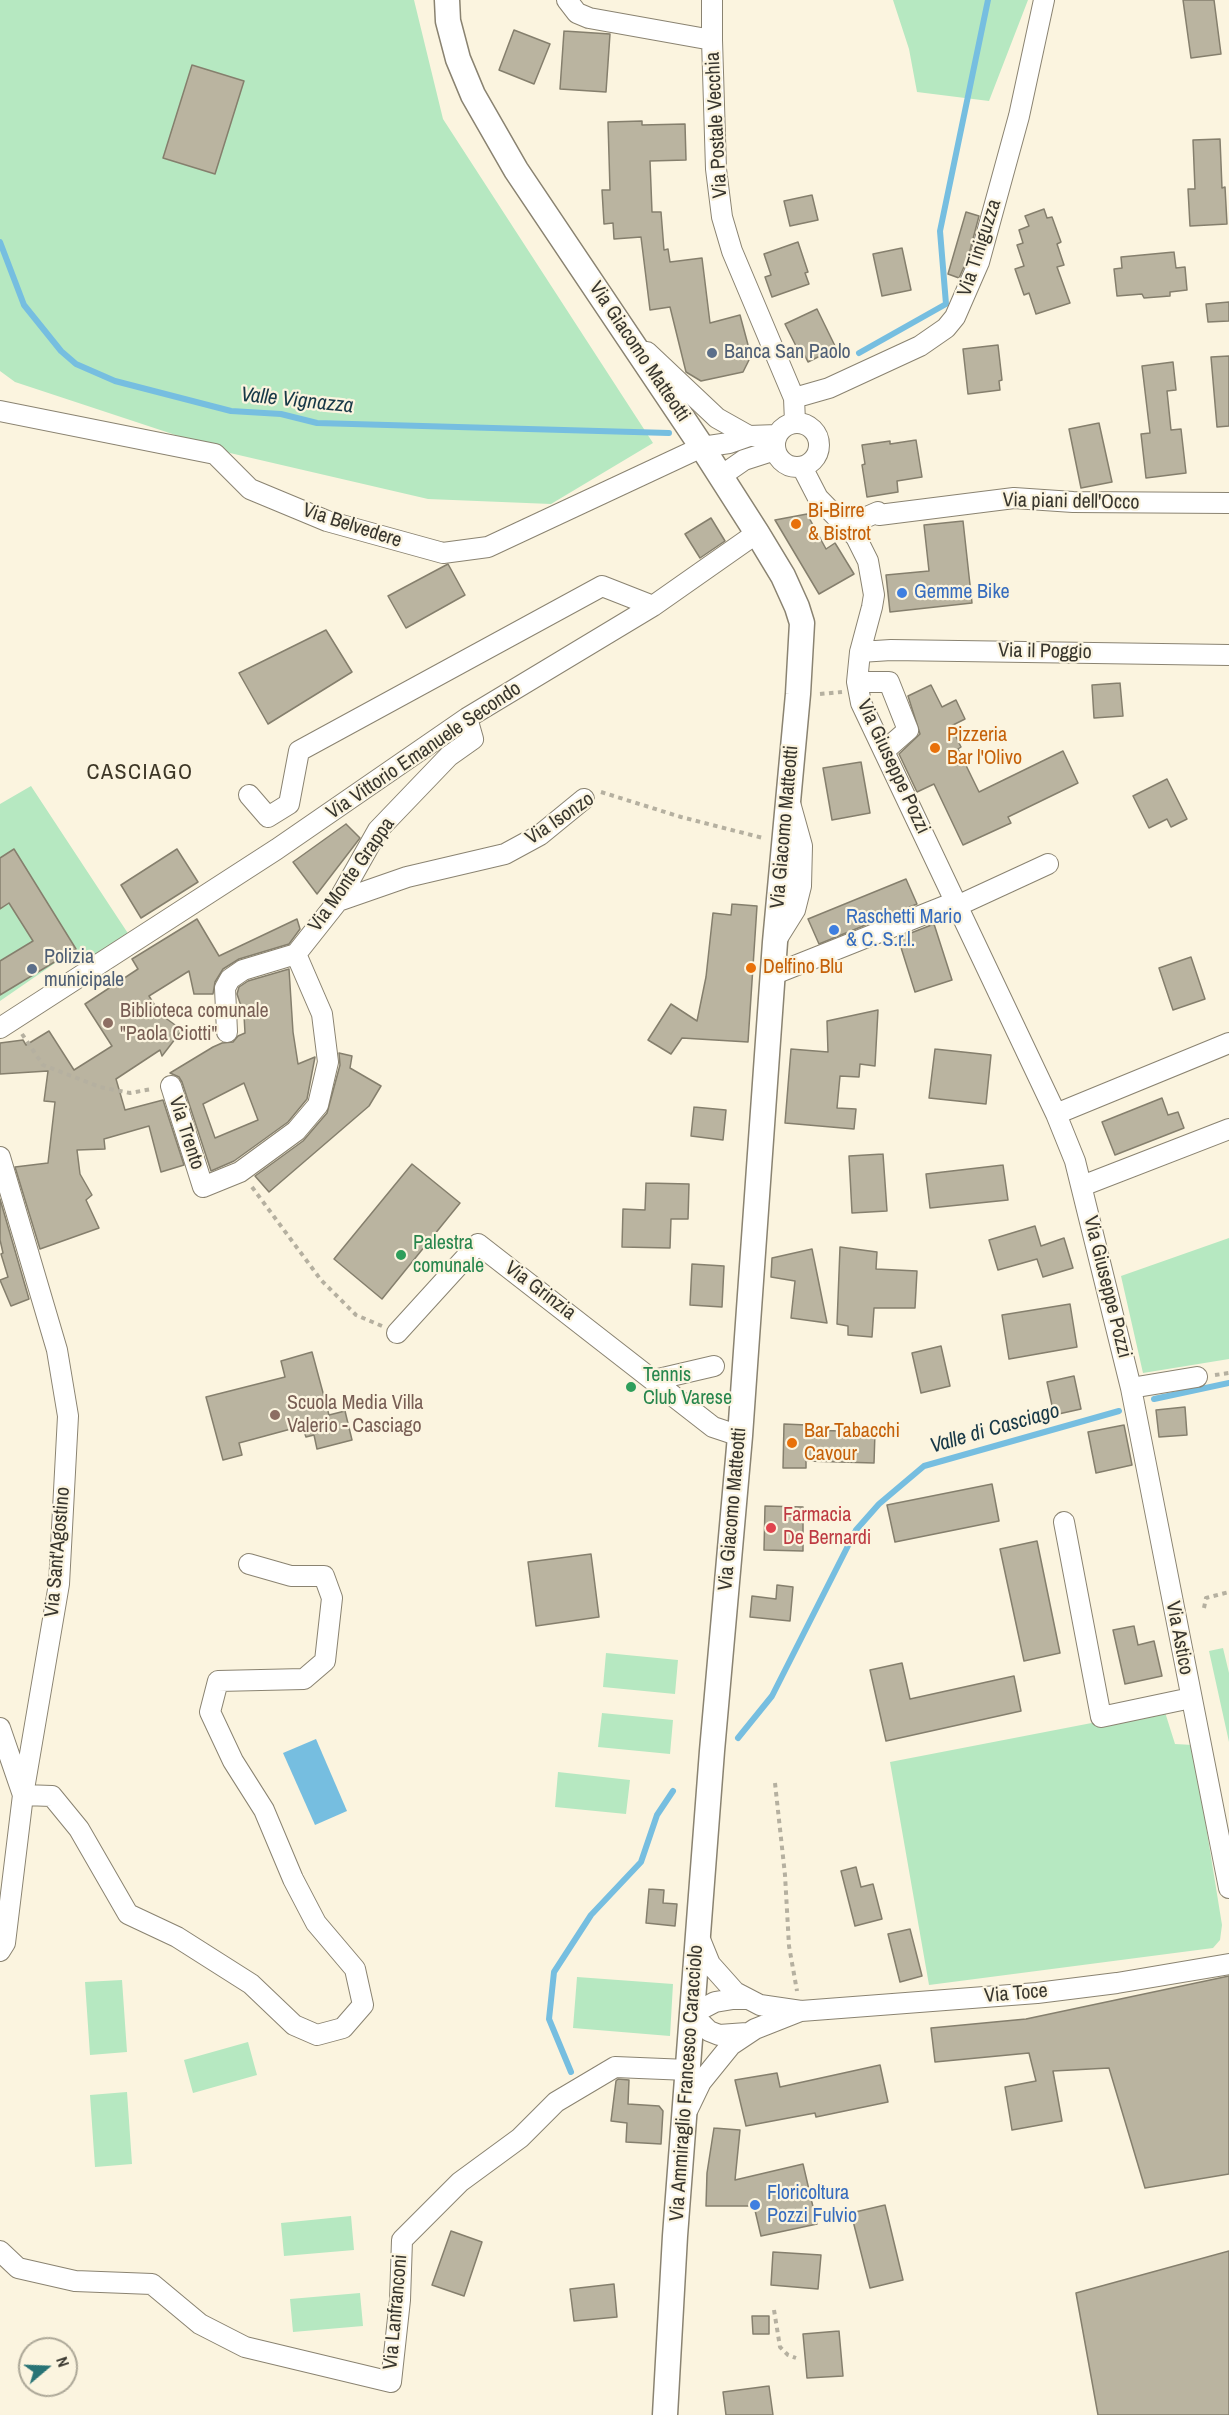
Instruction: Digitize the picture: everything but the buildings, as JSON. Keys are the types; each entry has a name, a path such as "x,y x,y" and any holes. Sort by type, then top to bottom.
{"main road":[{"name":"Via Giacomo Matteotti","path":"447,0 448,21 458,59 473,95 516,170 757,533 783,576 802,623 798,694 772,975 740,1436 712,1751"},
{"name":"Via Ammiraglio Francesco Caracciolo","path":"665,2415 712,1751"}],"street":[{"name":"Via Postale Vecchia","path":"567,0 577,13 589,18 712,40 716,169 722,217 732,251 794,398 795,422"},
{"path":"712,0 712,40"},
{"name":"Via Tiniguzza","path":"794,398 829,388 920,346 946,328 955,317 971,285 979,262 1019,116 1044,0"},
{"path":"618,322 663,369 717,418 748,436"},
{"name":"Via Belvedere","path":"0,411 214,454 250,489 327,521 443,553 488,547 702,447 729,443 748,436 776,442"},
{"path":"795,422 809,426 818,438 819,445 815,459 802,467 782,462 776,442 781,429 795,422"},
{"path":"720,476 776,442"},
{"name":"Via Giuseppe Pozzi","path":"802,467 818,498 846,526 864,550 873,583 872,607 860,652 857,686 861,703 1056,1114 1075,1161 1131,1388"},
{"name":"Via piani dell'Occo","path":"846,526 878,512 879,515 1014,498 1072,502 1229,503"},
{"name":"Via Vittorio Emanuele Secondo","path":"6,1024 278,849 467,718 653,606 757,533"},
{"path":"268,817 289,804 299,751 602,586 653,606"},
{"name":"Via il Poggio","path":"860,652 891,650 1229,655"},
{"path":"857,686 889,682 908,730 884,751"},
{"name":"Via Monte Grappa","path":"296,954 338,900 378,830 449,756 473,739 467,718"},
{"path":"249,795 268,817 278,849"},
{"name":"Via Isonzo","path":"338,900 407,877 505,854 540,835 584,799"},
{"path":"772,975 956,904 1048,864"},
{"path":"227,1032 225,988 230,979 243,970 296,954 322,1014 328,1062 318,1105 296,1131 240,1172"},
{"path":"1056,1114 1229,1043"},
{"name":"Via Trento","path":"171,1086 203,1187 240,1172"},
{"path":"1082,1186 1229,1129"},
{"name":"Via Sant'Agostino","path":"0,1157 57,1350 68,1416 59,1584 23,1795 5,1943 0,1951"},
{"name":"Via Grinzia","path":"397,1333 478,1244 713,1427 740,1436"},
{"path":"654,1380 714,1366"},
{"path":"1131,1388 1197,1377"},
{"name":"Via Astico","path":"1131,1388 1191,1698 1221,1807 1229,1888"},
{"path":"1064,1522 1101,1717 1191,1698"},
{"path":"0,1728 23,1795 52,1796 79,1829 128,1914 177,1937 251,1984 294,2025 317,2035 343,2028 363,2005 355,1969 316,1923 293,1879 264,1810 233,1761 210,1712 218,1681 304,1679 325,1661 332,1598 324,1576 291,1576 249,1564"},
{"name":"Via Toce","path":"698,1936 710,1964 735,1992 747,1999 774,2008 801,2011 1037,1993 1117,1983 1229,1964"},
{"name":"Via Toce","path":"747,1999 715,2002 692,2014 709,2031 719,2035 747,2033"},
{"name":"Via Toce","path":"685,2118 700,2082 731,2045 747,2033 801,2011"},
{"name":"Via Lanfranconi","path":"0,2251 18,2268 75,2281 152,2284 200,2324 245,2347 391,2382 402,2240 460,2182 520,2138 555,2102 615,2067 688,2070"}],"path":[{"path":"798,694 836,694 857,686"},
{"name":"Via Isonzo","path":"584,799 602,791 681,817 768,839"},
{"name":"Via Trento","path":"6,1024 43,1065 100,1087 130,1092 171,1086"},
{"path":"240,1172 321,1280 356,1315 397,1333"},
{"path":"1204,1608 1206,1598 1229,1592"},
{"path":"775,1783 785,1875 789,1946 801,2011"},
{"path":"774,2310 780,2347 788,2355 796,2358"}],"green space":[{"path":"0,0 414,0 443,119 653,443 551,504 428,499 230,453 15,382 0,371"},
{"path":"893,0 1028,0 989,101 917,92 909,49"},
{"path":"31,786 133,941 93,967 74,950 0,1001 0,804"},
{"path":"1229,1238 1229,1359 1143,1373 1121,1276"},
{"path":"1223,1648 1229,1673 1229,1742 1209,1651"},
{"path":"606,1653 678,1660 675,1694 603,1687"},
{"path":"1164,1709 1175,1744 1193,1745 1222,1925 1220,1940 1213,1948 929,1985 890,1762"},
{"path":"602,1713 673,1720 670,1754 598,1747"},
{"path":"558,1772 630,1780 626,1814 555,1807"},
{"path":"577,1977 673,1984 670,2036 573,2028"},
{"path":"122,1980 127,2052 90,2055 85,1982"},
{"path":"248,2042 257,2075 193,2093 184,2060"},
{"path":"127,2092 132,2164 95,2167 90,2095"},
{"path":"351,2216 354,2250 284,2256 281,2223"},
{"path":"360,2293 363,2326 293,2332 290,2299"}],"water":[{"path":"316,1739 347,1811 315,1825 283,1753"}],"waterway":[{"path":"859,353 946,304 940,231 988,0"},
{"name":"Valle Vignazza","path":"0,242 24,305 61,351 76,364 115,381 231,411 281,414 317,423 669,433"},
{"name":"Valle di Casciago","path":"1154,1399 1229,1383"},
{"name":"Valle di Casciago","path":"738,1738 772,1696 856,1530 879,1504 924,1466 1119,1411"},
{"name":"Valle di Casciago","path":"571,2072 549,2019 554,1972 591,1915 641,1862 657,1815 673,1791"}],"place":[{"name":"Banca San Paolo","path":"712,353"},
{"name":"Bi-Birre & Bistrot","path":"796,524"},
{"name":"Gemme Bike","path":"902,593"},
{"name":"Pizzeria Bar l'Olivo","path":"935,748"},
{"name":"Raschetti Mario & C. S.r.l.","path":"834,930"},
{"name":"Delfino Blu","path":"751,968"},
{"name":"Polizia municipale","path":"32,969"},
{"name":"Biblioteca comunale \"Paola Ciotti\"","path":"108,1023"},
{"name":"Palestra comunale","path":"401,1255"},
{"name":"Tennis Club Varese","path":"631,1387"},
{"name":"Scuola Media Villa Valerio - Casciago","path":"275,1415"},
{"name":"Bar Tabacchi Cavour","path":"792,1443"},
{"name":"Farmacia De Bernardi","path":"771,1528"},
{"name":"Floricoltura Pozzi Fulvio","path":"755,2205"}],"district":[{"name":"CASCIAGO","path":"140,773"}]}
